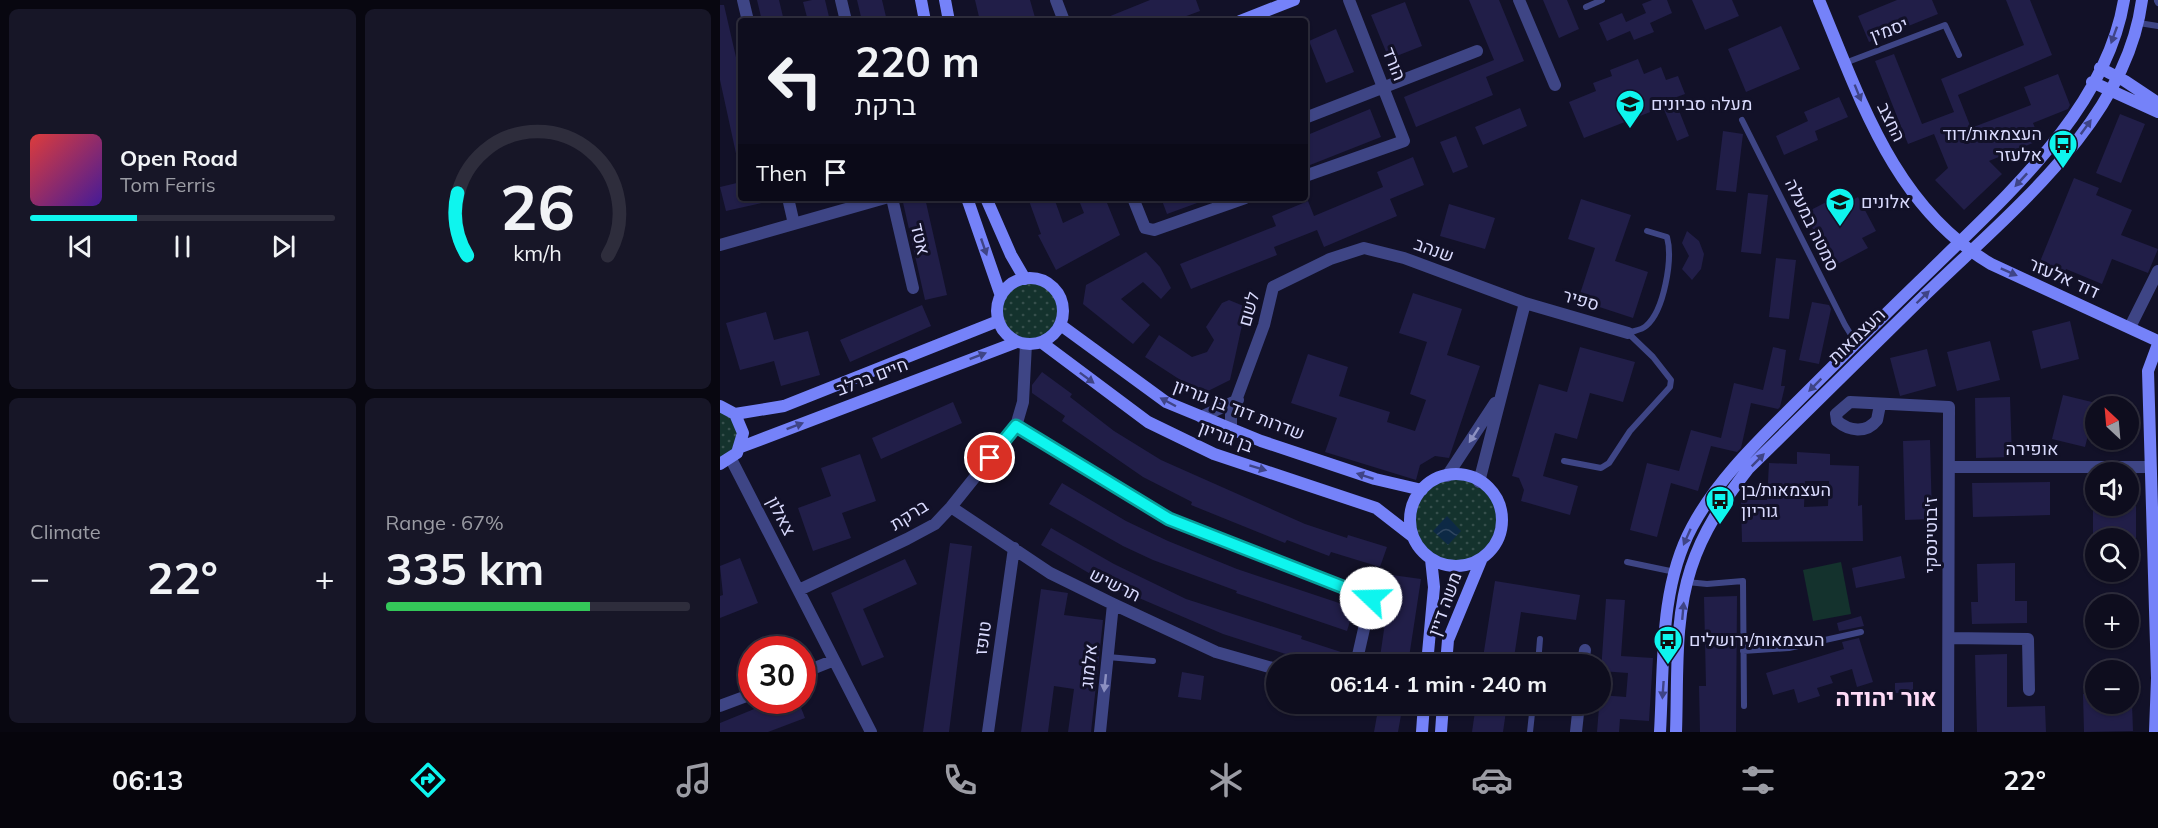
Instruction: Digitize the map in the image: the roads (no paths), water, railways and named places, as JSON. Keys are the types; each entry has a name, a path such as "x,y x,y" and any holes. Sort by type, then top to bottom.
{"street":[{"path":"743,0 747,18"},
{"path":"841,0 845,18"},
{"path":"921,0 924,18"},
{"path":"945,0 948,18"},
{"path":"1056,0 1063,18"},
{"path":"1248,18 1294,0"},
{"name":"הורד","path":"1308,176 1404,141 1349,0"},
{"path":"1519,0 1555,85"},
{"name":"החצב","path":"1820,0 1870,122 1889,159 1922,204 1959,242"},
{"name":"העצמאות","path":"1660,732 1668,611 1675,572 1692,527 1726,478 1856,343 2037,164 2100,68 2115,33 2124,0"},
{"name":"העצמאות","path":"1676,732 1682,613 1687,582 1698,549 1714,516 1748,469 2050,171 2076,140 2118,77 2139,23 2142,0"},
{"path":"1308,117 1477,51"},
{"path":"2100,68 2158,103"},
{"path":"2092,82 2158,112"},
{"path":"789,201 794,224"},
{"path":"720,245 874,201"},
{"name":"אטד","path":"893,201 913,288"},
{"path":"968,201 1000,296 997,309 998,321 1006,334 1021,343 1041,342 1049,339 1062,326 1064,318 1061,301 1054,288 1038,279 1025,279 1013,283 1000,296"},
{"path":"987,201 1011,255 1025,279"},
{"path":"1134,201 1145,228 1155,230 1237,201"},
{"name":"דוד אלעזר","path":"1959,242 1991,264 2130,327 2158,343"},
{"name":"שנהב","path":"1330,259 1364,248 1378,250 1525,303"},
{"name":"לשם","path":"1231,429 1231,414 1238,400 1273,288 1330,259"},
{"path":"2130,327 2158,271"},
{"path":"1479,482 1525,303"},
{"name":"ספיר","path":"1525,303 1628,333"},
{"name":"חיים ברלב","path":"735,414 784,406 998,321"},
{"name":"שדרות דוד בן גוריון","path":"1062,326 1166,402 1231,429 1367,477 1422,490"},
{"name":"בן גוריון","path":"1041,342 1148,422 1214,454 1376,508 1412,536"},
{"name":"חיים ברלב","path":"741,447 1021,343"},
{"name":"ברקת","path":"799,590 907,539 934,524 951,507 1016,426 1023,402 1021,343"},
{"path":"2155,732 2157,678 2148,371 2151,357 2158,343"},
{"path":"1447,476 1500,394"},
{"path":"1201,417 1238,400"},
{"name":"ז'בוטינסקי","path":"1880,405 1948,406 1948,732"},
{"path":"720,406 735,414 743,433 741,447 726,461"},
{"path":"1016,426 1169,519 1371,598 1358,654"},
{"name":"צאלון","path":"726,461 799,590 832,661 871,732"},
{"name":"אופירה","path":"1949,467 2150,467"},
{"path":"1459,475 1479,482 1496,497 1501,511 1502,526 1497,540 1482,558 1461,566 1446,565 1431,559 1420,549 1412,536 1410,520 1412,505 1422,490 1431,482 1447,476 1459,475"},
{"name":"תרשיש","path":"951,507 1050,573 1216,652 1266,666"},
{"name":"טופז","path":"988,732 1014,548"},
{"name":"משה דיין","path":"1447,654 1448,640 1482,558"},
{"name":"משה דיין","path":"1428,654 1434,587 1431,559"},
{"name":"אלמוג","path":"1100,732 1113,604"},
{"path":"1949,638 2028,639 2029,690"},
{"path":"1584,654 1585,650"},
{"path":"816,667 832,661"},
{"path":"720,706 738,699"},
{"path":"1422,732 1423,714"},
{"path":"1441,732 1442,714"},
{"path":"1576,732 1578,714"}],"lane":[{"path":"1586,7 1602,0"},
{"path":"2139,23 2158,26"},
{"name":"יסמין","path":"1845,63 1946,24 1959,55"},
{"name":"סמטה במעלה","path":"1742,120 1856,343"},
{"path":"1564,461 1601,468 1609,463 1630,431 1670,387 1671,380 1653,357 1628,333 1645,327 1657,311 1667,276 1670,248 1667,237 1647,231"},
{"path":"1627,562 1675,572"},
{"path":"1687,582 1707,584 1743,581 1744,706"},
{"path":"1743,651 1789,648 1861,632"},
{"path":"1539,654 1540,639"},
{"path":"1108,657 1153,661"},
{"path":"1530,732 1532,714"}],"water":[{"path":"1447,516 1461,531 1448,545 1433,531"}],"place":[{"name":"מעלה סביונים","path":"1630,130"},
{"name":"העצמאות/דוד אלעזר","path":"2063,170"},
{"name":"אלונים","path":"1840,228"},
{"name":"העצמאות/בן גוריון","path":"1720,526"},
{"name":"העצמאות/ירושלים","path":"1668,666"}],"district":[{"name":"אור יהודה","path":"1886,698"}]}
